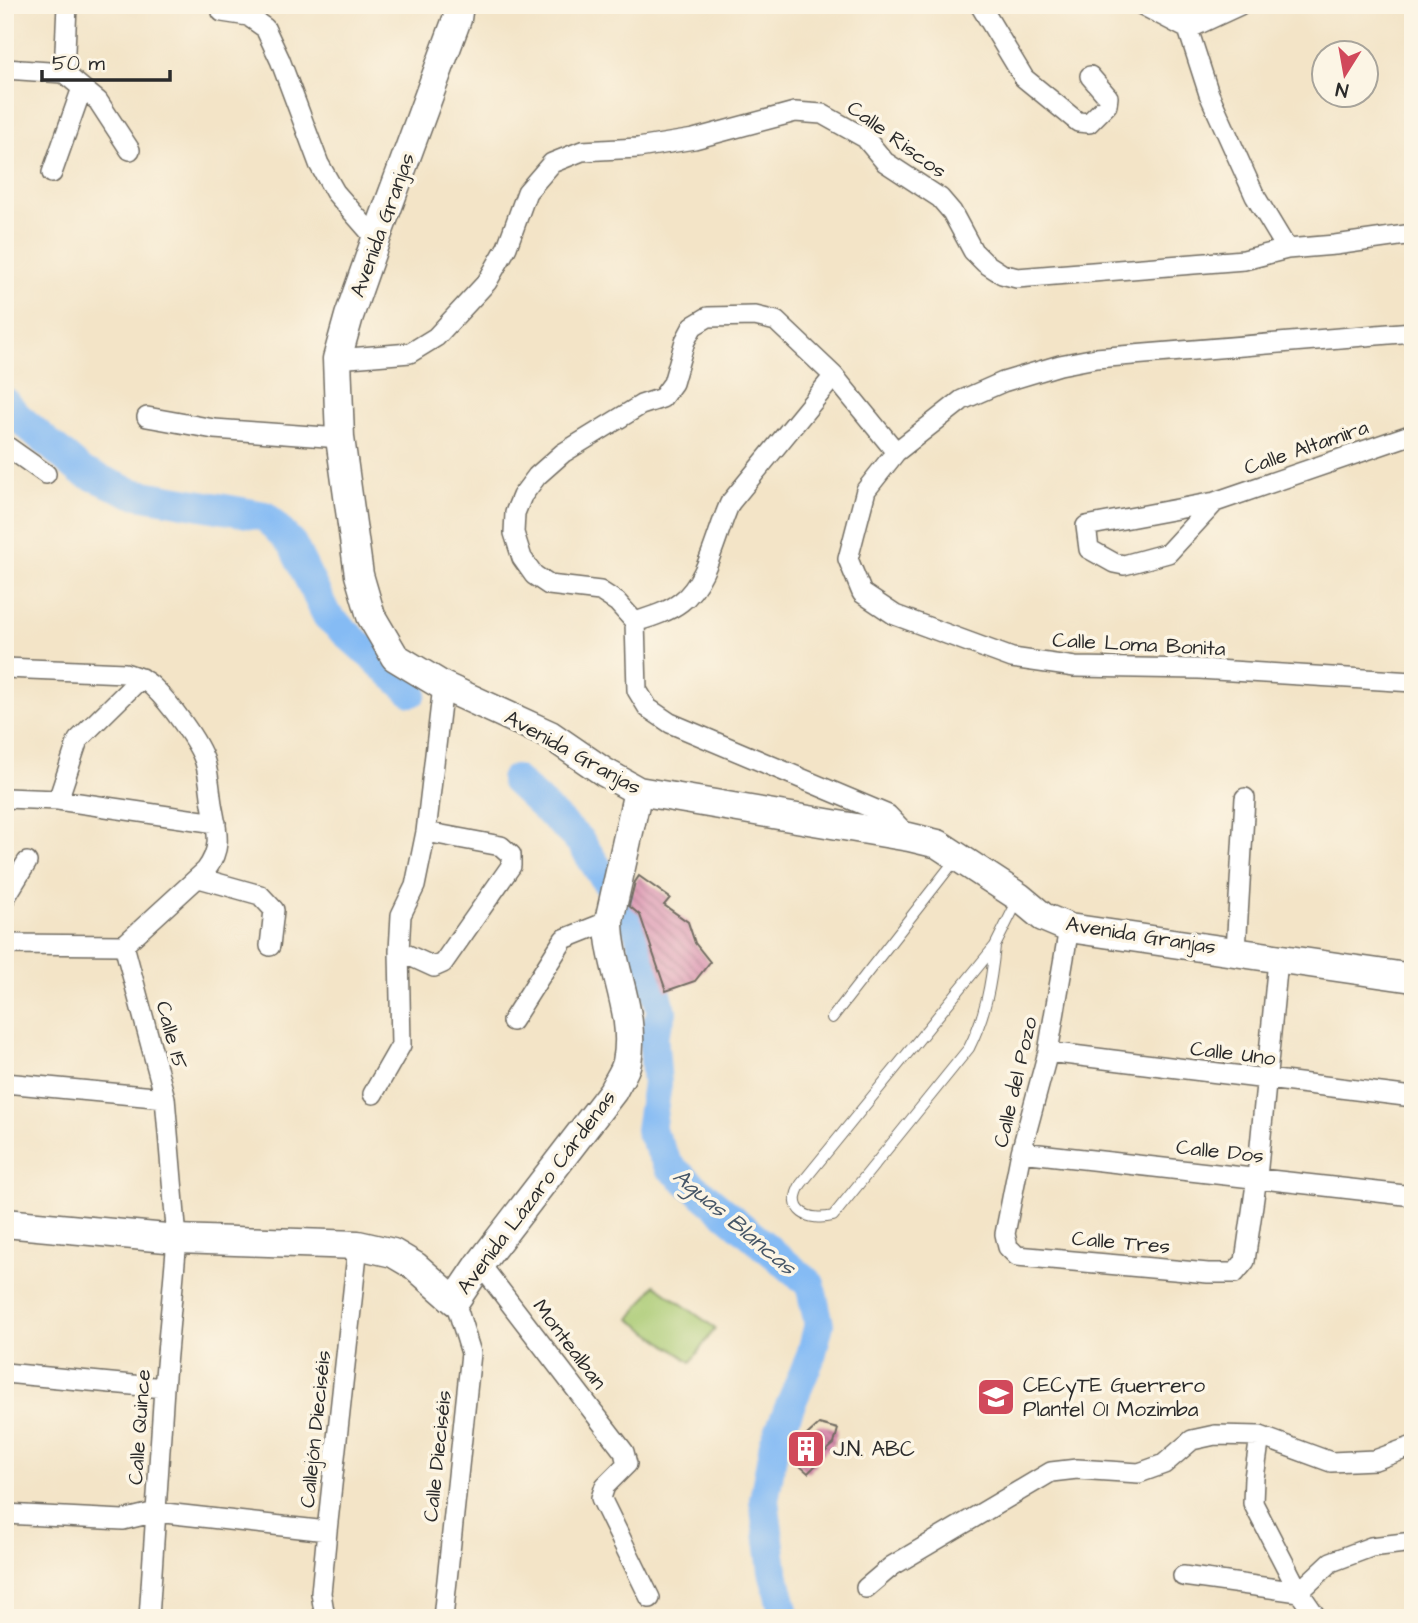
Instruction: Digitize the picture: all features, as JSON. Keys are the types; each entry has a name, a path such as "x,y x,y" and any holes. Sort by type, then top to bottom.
{"main road":[{"name":"Avenida Granjas","path":"459,5 457,19 376,239 337,359 340,438 359,576 371,616 395,657 443,686 550,735 604,772 638,791 938,844 1043,916 1069,928 1236,950 1278,960 1413,978"},
{"name":"Avenida Lázaro Cárdenas","path":"5,1223 177,1239 358,1245 393,1253 415,1266 455,1301 480,1264 612,1091 627,1064 630,1028 609,938 608,920 621,874 638,791"}],"street":[{"path":"64,73 67,5"},
{"path":"980,5 1024,78 1078,122 1088,123 1107,105 1108,97 1090,76"},
{"path":"1142,5 1188,29"},
{"path":"1191,5 1188,29 1209,94 1255,196 1287,249"},
{"path":"1188,29 1240,5"},
{"path":"222,12 248,16 265,29 280,60 319,164 335,192 376,239"},
{"path":"5,69 64,73 98,101 130,150"},
{"path":"52,173 82,88"},
{"name":"Calle Riscos","path":"337,359 410,353 436,337 487,282 507,247 527,192 552,163 582,151 638,148 694,139 795,112 822,114 864,138 885,162 940,198 952,212 973,251 1002,274 1017,278 1244,260 1287,249 1413,234"},
{"path":"896,452 834,376 776,321 755,316 708,317 693,326 685,341 673,383 662,398 641,405 563,453 537,476 522,496 515,513 514,533 522,558 534,575 549,584 600,591 617,602 635,622 637,690 648,708 670,723 888,815 909,837"},
{"name":"Calle Loma Bonita","path":"1413,332 1096,358 1060,365 1003,382 962,400 896,452 866,490 848,559 862,593 895,615 1013,657 1075,667 1199,669 1413,682"},
{"path":"635,622 664,612 682,602 695,586 730,503 834,376"},
{"path":"147,417 214,429 340,438"},
{"name":"Calle Altamira","path":"1215,502 1168,553 1124,565 1114,563 1089,548 1087,526 1215,502 1413,434"},
{"path":"5,445 46,474"},
{"path":"5,668 125,673 141,678 153,687 198,744 205,763 218,843 215,859 199,878 124,945 5,944"},
{"path":"58,800 78,740 141,678"},
{"path":"373,1094 401,1045 401,915 415,886 426,832 443,686"},
{"path":"5,798 58,800 216,823"},
{"path":"1236,950 1245,798"},
{"path":"399,951 434,967 443,963 511,866 511,855 501,846 426,832"},
{"path":"5,898 27,862"},
{"path":"199,878 260,895 274,910 270,946"},
{"path":"512,1021 564,939 608,920"},
{"name":"Calle del Pozo","path":"1007,1247 1005,1234 1021,1152 1048,1052 1069,928"},
{"name":"Calle 15","path":"124,945 164,1098 177,1239"},
{"path":"1256,1177 1278,960"},
{"name":"Calle Uno","path":"1048,1052 1413,1097"},
{"path":"5,1083 164,1098"},
{"name":"Calle Dos","path":"1021,1152 1413,1196"},
{"name":"Calle Tres","path":"1007,1247 1017,1256 1235,1273 1245,1261 1256,1177"},
{"name":"Calle Quince","path":"149,1618 177,1239"},
{"name":"Callejón Dieciséis","path":"325,1618 321,1593 358,1245"},
{"name":"Montealban","path":"480,1264 624,1452 626,1464 605,1486 601,1498 650,1598"},
{"name":"Calle Dieciséis","path":"443,1618 471,1353 455,1301"},
{"path":"5,1373 164,1388"},
{"path":"866,1588 892,1566 1051,1472 1077,1469 1139,1474 1164,1464 1192,1440 1215,1435 1260,1436 1331,1462 1375,1460 1413,1446"},
{"path":"1260,1436 1253,1503 1299,1592 1317,1618"},
{"path":"5,1514 123,1520 156,1512 327,1531"},
{"path":"1299,1592 1331,1562 1371,1547 1413,1542"},
{"path":"1183,1576 1299,1592"}],"lane":[{"path":"832,1018 959,856"},
{"path":"995,946 990,992 979,1028 969,1048 833,1216 817,1219 802,1213 797,1207 796,1199 801,1184 995,946 1019,897"}],"green space":[{"path":"655,1285 715,1328 691,1362 630,1319"}],"building":[{"path":"639,876 670,898 664,905 688,922 695,943 710,962 695,981 666,991 640,915 629,906"},
{"name":"J.N. ABC","path":"819,1424 838,1429 834,1444 817,1459 817,1464 808,1473 793,1460 795,1452 807,1435"}],"waterway":[{"name":"Aguas Blancas","path":"5,402 18,417 81,471 132,493 265,516 292,544 327,616 412,692"},
{"name":"Aguas Blancas","path":"515,780 580,841 638,930 662,1012 653,1035 657,1084 650,1130 669,1166 810,1284 819,1324 811,1356 774,1444 764,1500 773,1571 785,1618"}],"place":[{"name":"CECyTE Guerrero Plantel 01 Mozimba","path":"996,1397"},
{"name":"J.N. ABC","path":"806,1449"}]}
